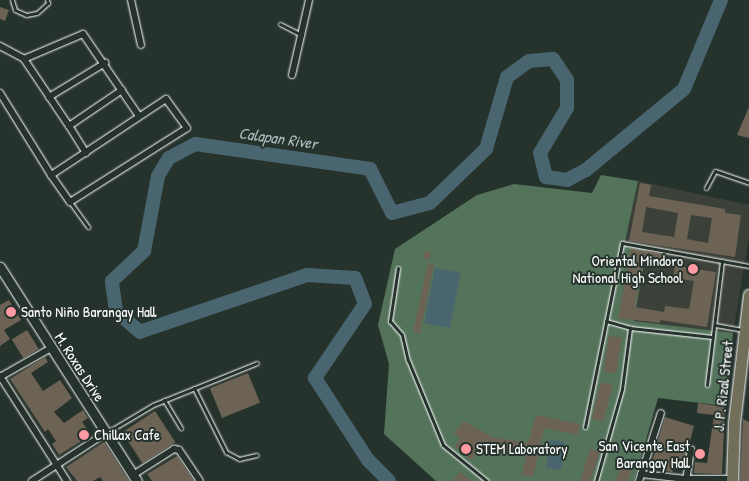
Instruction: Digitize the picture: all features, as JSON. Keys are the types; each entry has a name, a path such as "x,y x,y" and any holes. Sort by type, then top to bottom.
{"highway":[{"name":"J. P. Rizal Street","path":"732,480 731,450 749,295"}],"main road":[{"name":"M. Roxas Drive","path":"0,268 135,478"}],"street":[{"path":"131,0 141,45"},
{"path":"292,75 309,0"},
{"path":"24,59 83,34 105,63 139,116"},
{"path":"0,46 24,59 86,153"},
{"path":"49,97 105,63"},
{"path":"69,126 122,90"},
{"path":"0,93 52,175 70,202 187,128 166,99 52,175"},
{"path":"51,348 0,377 67,481"},
{"path":"639,481 661,413"},
{"path":"32,481 55,464 106,433"},
{"path":"135,478 174,449 179,450 200,481"},
{"path":"686,480 691,449"},
{"path":"641,474 686,480 732,480"}],"lane":[{"path":"12,0 15,10 26,15 37,14 48,4 47,0"},
{"path":"280,24 302,35"},
{"path":"706,188 715,171 749,183"},
{"path":"70,202 88,227"},
{"path":"585,427 622,242 749,266"},
{"path":"707,385 722,261"},
{"path":"398,268 390,321 402,335 408,360 443,445 487,481"},
{"path":"606,322 630,328 713,337"},
{"path":"714,325 744,330"},
{"path":"596,481 622,389 630,328"},
{"path":"106,433 164,400 257,363"},
{"path":"194,388 226,452 239,459 257,455"},
{"path":"164,400 181,428"}],"shaded area":[{"name":"Oriental Mindoro National High School","path":"638,181 749,205 749,237 733,333 634,321 647,246 625,242"}],"green space":[{"path":"601,175 638,181 625,242 647,246 634,321 733,333 726,406 658,398 634,481 436,481 384,434 389,364 378,325 395,249 477,195 514,184 592,193"}],"water":[{"path":"435,268 461,273 450,328 424,323"},
{"path":"550,440 565,442 561,470 546,468"}],"building":[{"path":"0,7 9,10 5,21 0,19"},
{"path":"749,107 749,138 737,135"},
{"path":"640,183 651,185 649,196 725,209 725,213 741,215 735,257 629,241","holes":["646,207 678,213 674,237 642,232","691,215 712,218 708,243 687,239"]},
{"path":"631,248 666,255 664,267 642,263 635,307 664,312 665,306 689,309 694,281 673,278 675,266 716,272 707,327 660,320 660,323 618,318"},
{"path":"425,251 431,252 430,260 423,259"},
{"path":"428,263 434,264 420,334 413,332"},
{"path":"9,300 21,320 4,330 10,339 0,346 0,305"},
{"path":"27,330 39,349 23,358 12,340"},
{"path":"609,336 622,338 616,374 603,372"},
{"path":"45,357 48,362 31,373 43,391 60,380 72,398 54,412 64,423 83,410 88,418 82,422 91,435 59,455 52,444 56,441 48,429 45,432 10,379"},
{"path":"248,373 260,403 222,418 210,388"},
{"path":"601,382 613,385 603,422 592,419"},
{"path":"698,403 725,407 722,474 694,473 695,462 707,463 714,415 697,413"},
{"path":"155,411 175,442 142,463 122,432"},
{"path":"536,415 580,424 578,435 544,428 533,477 522,475 526,455 488,448 487,454 478,449 472,460 455,447 460,438 454,433 464,421 492,437 528,443"},
{"path":"665,417 694,426 684,463 676,460 672,472 650,468"},
{"path":"743,419 749,422 749,481 740,481"},
{"path":"104,442 129,481 103,481 100,477 93,481 77,481 66,467"},
{"path":"590,449 600,452 590,481 580,481"},
{"path":"177,456 194,481 152,481 147,474"},
{"path":"622,460 633,463 628,481 616,481"},
{"path":"460,472 472,481 453,481"}],"waterway":[{"name":"Calapan River","path":"389,481 368,460 315,378 365,304 355,278 307,275 140,332 116,311 112,281 144,251 158,176 169,158 195,144 370,169 392,213 430,203 486,149 507,77 529,61 553,59 567,80 567,108 540,153 546,177 567,180 586,170 684,89 721,0"}],"place":[{"name":"Oriental Mindoro National High School","path":"693,269"},
{"name":"Santo Niño Barangay Hall","path":"11,312"},
{"name":"Chillax Cafe","path":"84,435"},
{"name":"STEM Laboratory","path":"466,449"},
{"name":"San Vicente East Barangay Hall","path":"700,454"}]}
